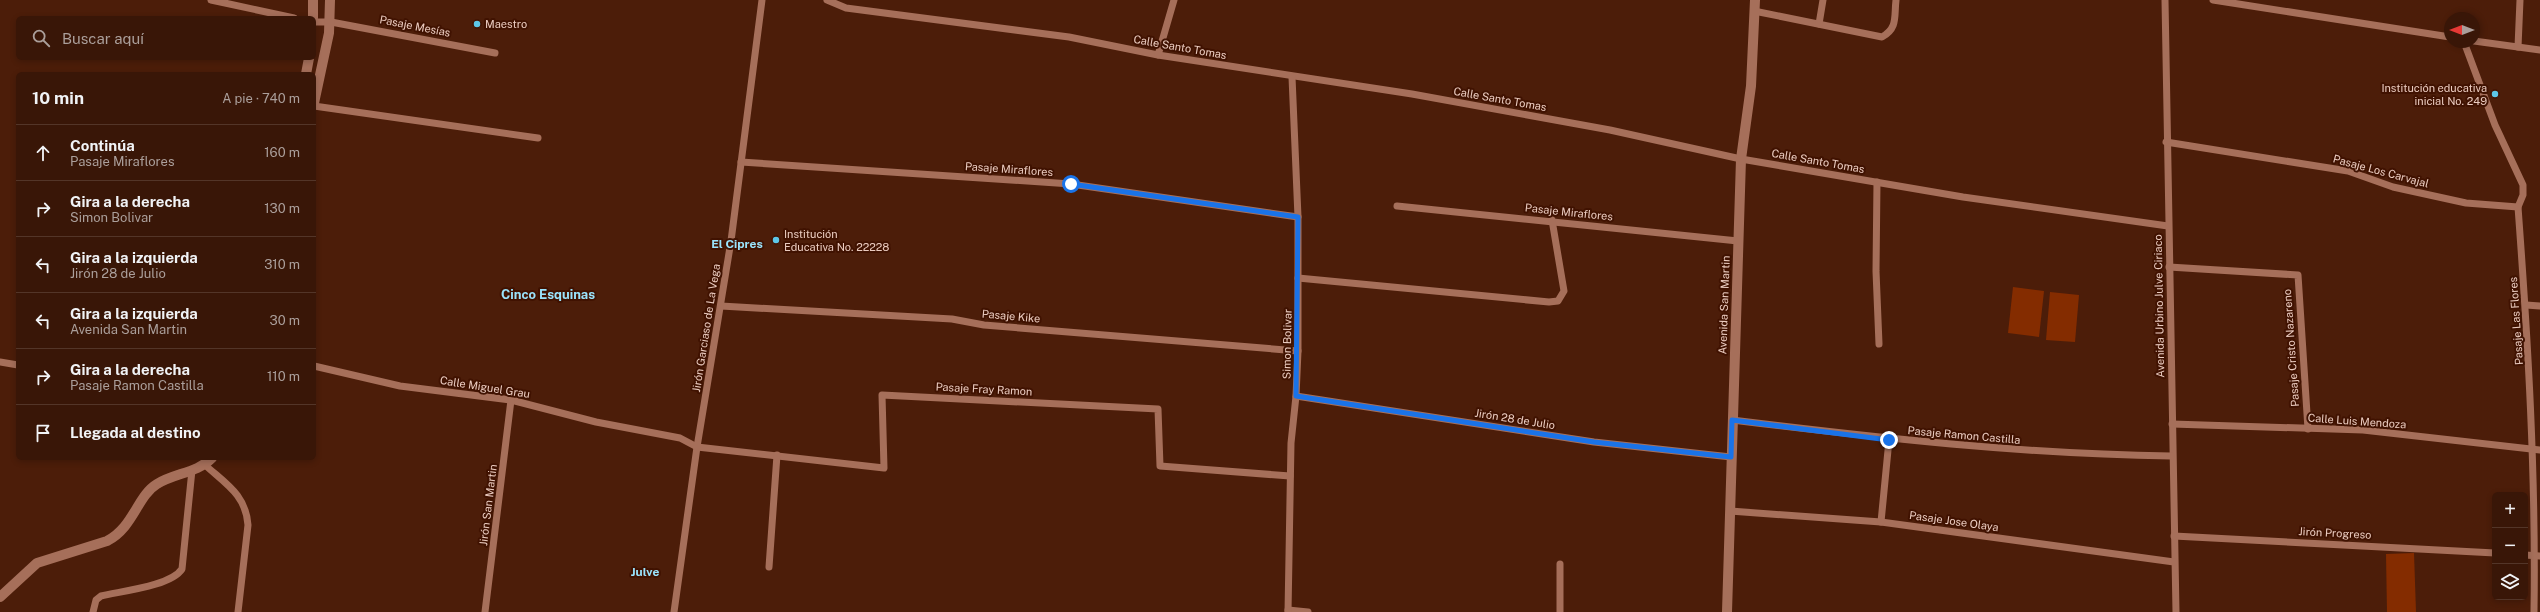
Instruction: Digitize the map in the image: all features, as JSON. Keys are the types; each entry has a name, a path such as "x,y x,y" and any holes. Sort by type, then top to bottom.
{"street":[{"path":"211,0 285,16"},
{"path":"313,0 313,16"},
{"path":"316,93 331,22 330,0"},
{"name":"Jirón Garciaso de La Vega","path":"674,612 697,447 721,306 762,0"},
{"name":"Calle Santo Tomas","path":"827,0 846,8 1069,37 1158,55 1292,77 1412,94 1594,127 1741,159 1962,197 2168,226"},
{"path":"1158,55 1174,0"},
{"name":"Avenida San Martin","path":"1727,612 1741,159 1751,86 1755,0"},
{"path":"1819,24 1823,0"},
{"path":"1754,11 1882,37 1891,32 1894,26 1896,0"},
{"name":"Avenida Urbino Julve Ciriaco","path":"2165,0 2166,142 2172,424 2171,456 2176,612"},
{"path":"2212,0 2444,36"},
{"path":"2518,47 2520,0"},
{"name":"Pasaje Mesías","path":"316,22 331,22 495,52"},
{"path":"2480,42 2540,50"},
{"name":"Pasaje Las Flores","path":"2466,48 2495,125 2523,185 2518,207 2537,450 2537,556 2534,612"},
{"path":"306,72 308,60"},
{"name":"Simon Bolivar","path":"1288,611 1291,443 1296,396 1298,351 1298,217 1292,77"},
{"path":"316,106 538,138"},
{"name":"Pasaje Los Carvajal","path":"2166,142 2348,171 2392,187 2466,203 2518,207"},
{"name":"Pasaje Miraflores","path":"741,162 1071,184 1298,217"},
{"path":"1877,182 1876,271 1879,344"},
{"name":"Pasaje Miraflores","path":"1397,206 1460,214 1552,220 1738,241"},
{"path":"1298,278 1548,302 1558,301 1564,291 1552,220"},
{"name":"Pasaje Cristo Nazareno","path":"2169,267 2298,275 2308,428"},
{"path":"2526,305 2540,306"},
{"name":"Pasaje Kike","path":"721,306 952,319 984,326 1298,351"},
{"path":"0,362 16,365"},
{"name":"Calle Miguel Grau","path":"316,366 400,386 511,400 596,422 680,438 697,447"},
{"name":"Pasaje Fray Ramon","path":"697,447 884,468 882,395 1158,409 1160,466 1290,476"},
{"name":"Jirón 28 de Julio","path":"1296,396 1594,442 1731,457"},
{"name":"Jirón San Martin","path":"485,612 511,400"},
{"name":"Pasaje Ramon Castilla","path":"1732,420 1889,440 2026,451 2171,456"},
{"name":"Calle Luis Mendoza","path":"2172,424 2363,430 2537,450"},
{"path":"1881,522 1889,440"},
{"path":"769,568 777,456"},
{"path":"0,597 37,563 108,541 117,536 127,526 150,490 157,484 208,462 238,494 247,512 248,525 238,612"},
{"path":"93,612 96,600 101,596 169,580 179,574 182,569 192,470"},
{"name":"Pasaje Jose Olaya","path":"1730,511 1881,522 2174,562"},
{"name":"Jirón Progreso","path":"2174,536 2492,553"},
{"path":"1560,564 1560,612"},
{"path":"1288,611 1308,612"}],"shaded area":[{"path":"2013,287 2044,291 2039,337 2008,333"},
{"path":"2050,292 2079,295 2075,342 2046,340"},
{"path":"2414,553 2416,612 2387,612 2386,554"}],"place":[{"name":"Maestro","path":"477,24"},
{"name":"Institución educativa inicial No. 249","path":"2495,94"},
{"name":"Institución Educativa No. 22228","path":"776,240"}],"district":[{"name":"El Cipres","path":"737,244"},
{"name":"Cinco Esquinas","path":"548,294"},
{"name":"Julve","path":"645,572"}],"route":[{"path":"1071,184 1298,217 1298,351 1296,396 1594,442 1731,457 1732,420 1889,440"}]}
